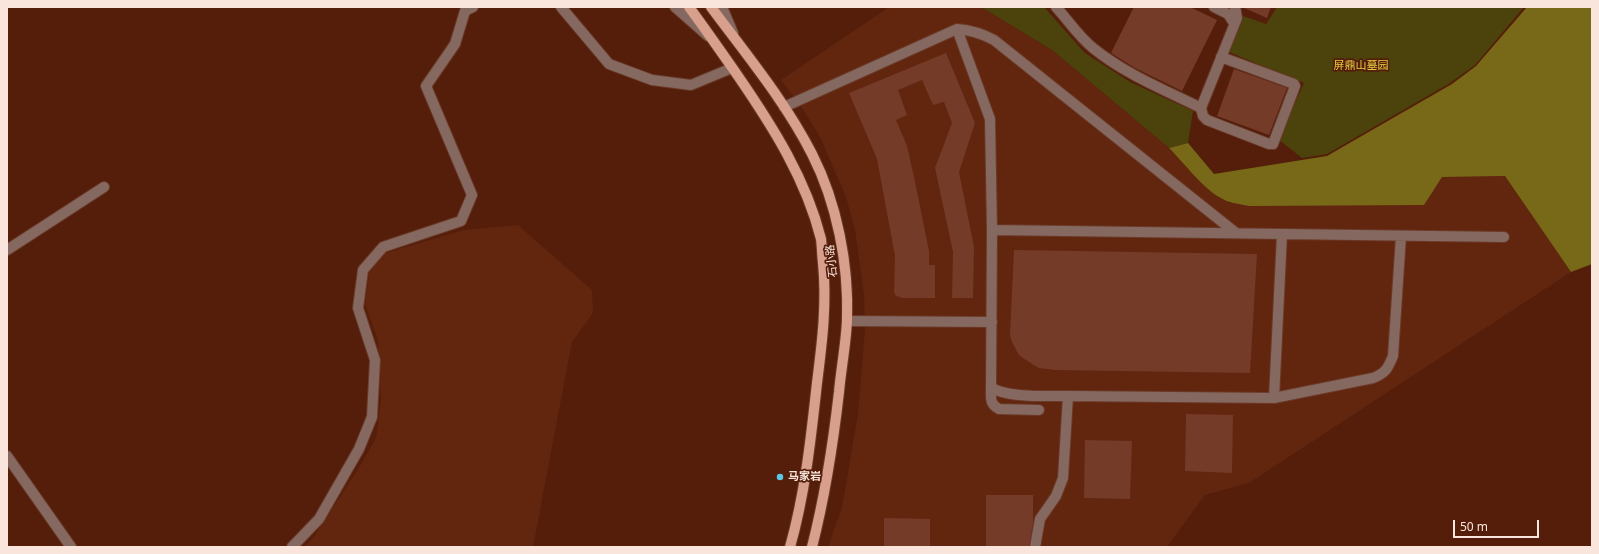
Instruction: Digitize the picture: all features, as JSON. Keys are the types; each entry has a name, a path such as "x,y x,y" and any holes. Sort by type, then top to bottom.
{"main road":[{"name":"石小路","path":"689,7 717,45 767,119 792,161 808,200 821,240 825,280 825,319 811,436 800,503 790,547"},
{"name":"石小路","path":"711,7 784,107 812,154 831,202 841,238 846,279 847,320 834,438 825,489 812,547"}],"street":[{"path":"292,547 319,519 359,449 372,417 375,360 358,308 362,270 383,247 461,221 472,195 426,86 456,44 465,11 473,7"},
{"path":"562,7 609,64 652,80 691,85 732,68"},
{"path":"675,7 717,45"},
{"path":"722,7 737,42"},
{"path":"1056,7 1092,47 1111,62 1135,76 1201,108"},
{"path":"1214,7 1228,14 1234,23"},
{"path":"1221,57 1294,84 1295,86 1273,144 1269,144 1207,120 1203,116 1201,108 1236,18 1235,7"},
{"path":"784,107 957,29 981,33 994,40 1236,233"},
{"path":"957,29 990,119 992,230 991,402 999,409 1039,410"},
{"path":"7,250 104,187"},
{"path":"992,230 1504,237"},
{"path":"1274,398 1282,234"},
{"path":"991,387 996,391 1009,394 1274,398 1373,378 1382,374 1390,365 1393,356 1401,236"},
{"path":"847,320 992,322"},
{"path":"1036,547 1040,519 1056,496 1063,478 1068,396"},
{"path":"7,456 71,547"}],"shaded area":[{"path":"889,7 981,7 1052,50 1169,148 1207,188 1218,197 1231,203 1442,177 1505,176 1571,272 1249,483 1205,495 1167,547 828,547 842,507 858,414 865,329 864,295 855,230 846,197 820,137 804,111 781,80"},
{"path":"1527,7 1592,7 1592,264 1571,272 1505,176 1442,177 1424,205 1249,206 1226,201 1213,193 1169,148 1188,143 1214,174 1327,156 1452,84 1476,66"},
{"path":"518,225 592,290 593,313 572,342 533,547 304,547 313,538 360,466 376,438 381,400 378,340 365,304 369,272 382,254 464,230"}],"green space":[{"path":"981,7 1044,7 1085,53 1130,82 1193,111 1188,143 1169,148 1052,50"},
{"name":"屏鼎山墓园","path":"1277,7 1524,7 1475,65 1450,83 1327,154 1302,158 1278,139 1304,83 1229,52 1243,16 1266,24"}],"building":[{"path":"1134,7 1190,7 1217,20 1182,91 1135,68 1111,53"},
{"path":"1242,7 1271,7 1267,18"},
{"path":"946,53 975,123 959,172 974,247 973,298 952,298 953,252 935,168 952,123 944,102 933,105 922,80 898,90 907,115 896,120 907,146 929,251 929,265 935,265 935,298 903,298 896,296 894,292 895,256 877,159 849,93"},
{"path":"1234,69 1287,88 1269,135 1217,116"},
{"path":"1014,250 1257,254 1250,373 1055,370 1039,368 1019,355 1010,335"},
{"path":"1186,414 1233,415 1232,473 1185,471"},
{"path":"1085,440 1132,441 1130,499 1084,498"},
{"path":"986,495 1033,495 1033,523 1029,547 986,547"},
{"path":"884,518 930,519 930,547 884,547"}],"place":[{"name":"马家岩","path":"780,477"}]}
